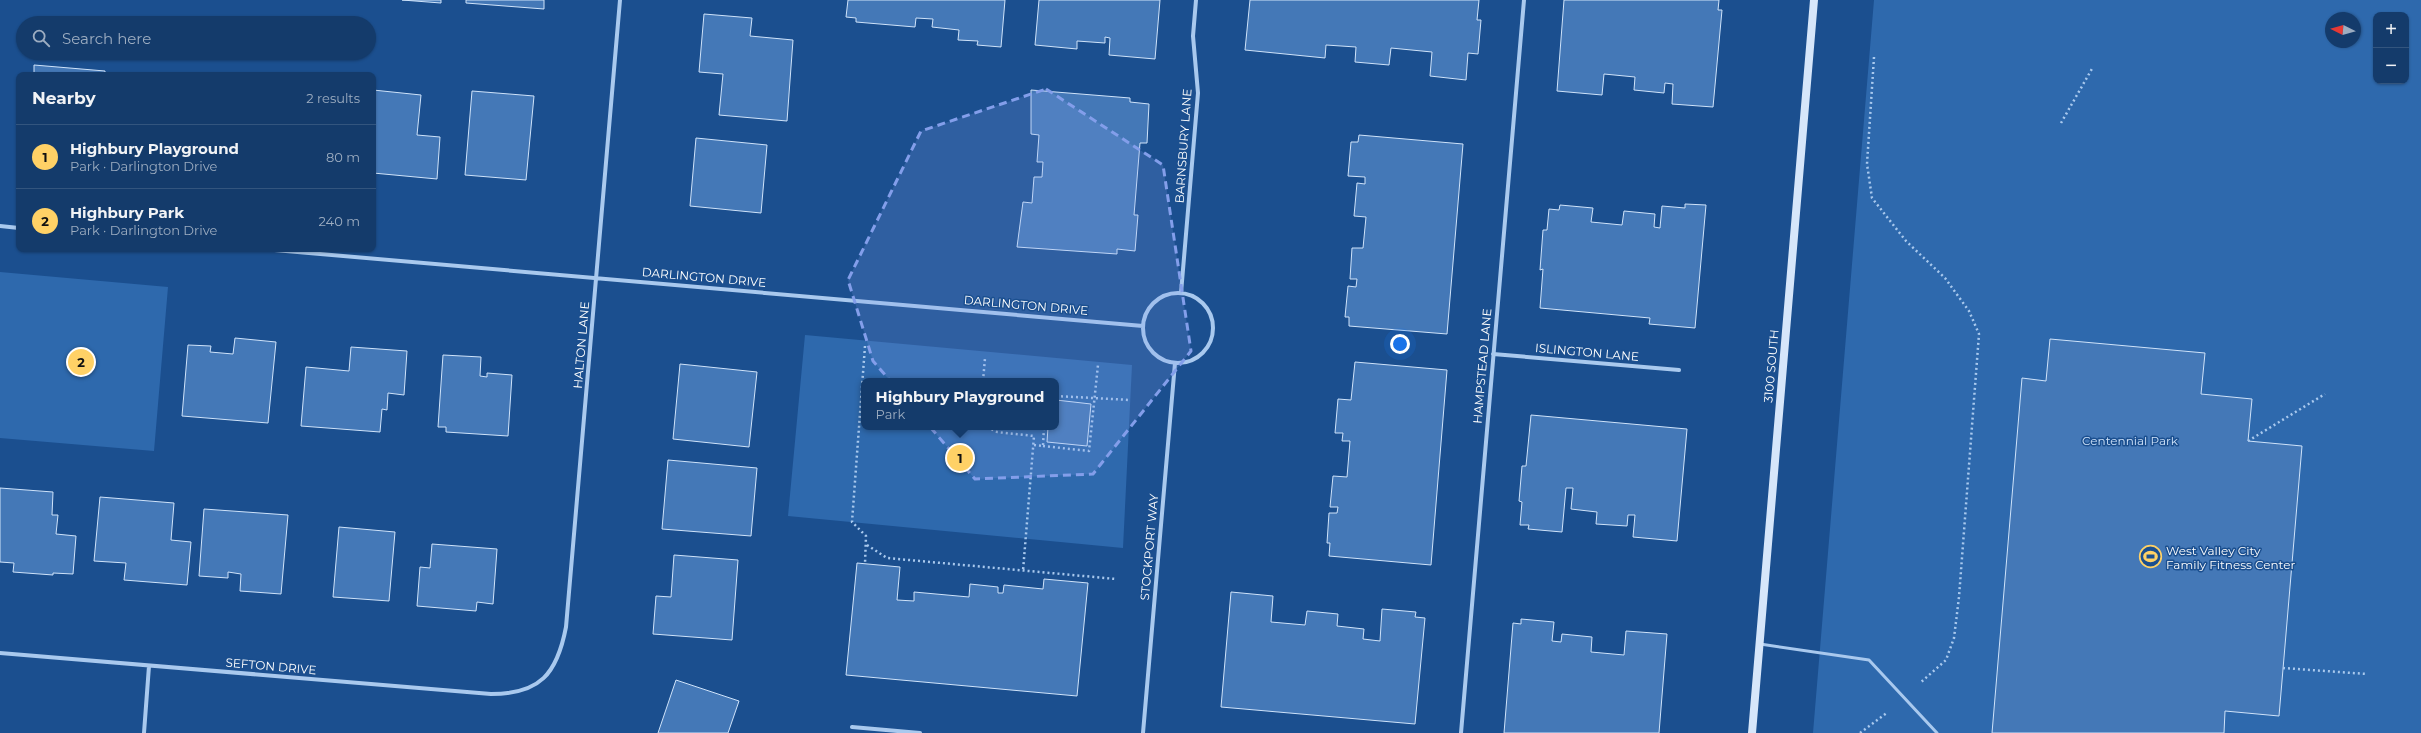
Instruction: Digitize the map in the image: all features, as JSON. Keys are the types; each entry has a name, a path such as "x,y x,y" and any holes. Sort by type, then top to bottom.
{"main road":[{"name":"3100 SOUTH","path":"1752,733 1814,0"}],"street":[{"name":"HALTON LANE","path":"539,684 553,669 562,649 566,627 620,0"},
{"name":"BARNSBURY LANE","path":"1181,293 1198,93 1193,36 1196,0"},
{"name":"HAMPSTEAD LANE","path":"1460,733 1524,0"},
{"path":"0,226 16,228"},
{"name":"DARLINGTON DRIVE","path":"297,252 1143,326"},
{"path":"1181,293 1196,298 1207,309 1212,323 1211,338 1203,352 1191,361 1175,363 1164,361 1155,355 1148,347 1143,326 1151,305 1170,294 1181,293"},
{"name":"ISLINGTON LANE","path":"1493,354 1678,370"},
{"name":"STOCKPORT WAY","path":"1143,733 1175,363"},
{"name":"SEFTON DRIVE","path":"0,653 491,694 510,694 524,691 539,684"},
{"path":"144,733 149,666"},
{"path":"852,727 920,733"}],"lane":[{"path":"1760,644 1869,660 1937,733"}],"path":[{"path":"1860,733 1904,698 1946,660 1954,638 1959,597 1979,334 1969,311 1945,278 1906,241 1872,198 1867,164 1874,57"},
{"path":"2061,123 2093,67"},
{"path":"863,378 865,346"},
{"path":"983,378 985,358"},
{"path":"1034,445 1090,451 1098,365"},
{"path":"2248,441 2325,394"},
{"path":"1059,396 1130,400"},
{"path":"861,400 852,522 866,536 867,545 865,564"},
{"path":"992,430 996,432 1034,436 1023,571"},
{"path":"1043,446 1044,430"},
{"path":"867,545 887,558 1116,579"},
{"path":"2283,668 2367,674"}],"highlighted area":[{"path":"1046,89 1163,165 1191,351 1093,474 975,479 873,361 848,280 921,131"}],"green space":[{"name":"Centennial Park","path":"1874,0 2421,0 2421,733 1813,733"},
{"path":"0,272 168,287 154,451 0,438"},
{"path":"805,335 1132,365 1123,548 788,516"}],"building":[{"path":"402,0 441,0 441,3"},
{"path":"466,0 544,0 544,9 466,3"},
{"path":"848,0 1005,0 1001,47 977,45 978,41 958,40 959,30 932,27 933,19 916,18 915,27 856,22 856,18 846,17"},
{"path":"1039,0 1160,0 1155,59 1109,55 1110,38 1105,37 1105,43 1077,41 1077,49 1035,45"},
{"path":"1250,0 1479,0 1477,20 1481,20 1478,54 1468,53 1466,80 1430,76 1432,52 1391,48 1389,65 1355,62 1356,47 1326,45 1325,58 1245,50"},
{"path":"1564,0 1719,0 1718,10 1722,10 1713,107 1672,104 1673,84 1665,83 1664,93 1634,90 1635,77 1604,74 1602,95 1557,91"},
{"path":"704,14 752,18 750,36 793,40 787,121 719,115 723,74 699,72"},
{"path":"34,65 105,71 105,72 34,72"},
{"path":"376,90 421,95 417,135 440,137 437,179 376,173"},
{"path":"1031,90 1130,98 1130,102 1149,104 1147,143 1140,143 1134,215 1138,215 1135,251 1117,249 1117,254 1017,247 1023,202 1032,203 1034,177 1042,177 1043,162 1037,162 1039,135 1031,134"},
{"path":"472,91 534,96 526,180 465,175"},
{"path":"1359,135 1463,144 1447,334 1349,326 1349,317 1345,317 1348,286 1356,287 1357,279 1350,279 1352,248 1363,248 1366,217 1354,216 1357,183 1365,184 1365,177 1348,176 1351,142 1358,142"},
{"path":"696,138 767,145 761,213 690,206"},
{"path":"1685,204 1706,205 1695,328 1649,324 1650,318 1540,308 1543,269 1540,270 1543,230 1547,230 1549,209 1559,210 1560,205 1593,208 1591,222 1622,225 1624,211 1655,214 1654,227 1660,228 1662,206 1685,208"},
{"path":"235,338 276,342 268,423 182,416 188,345 211,346 210,352 233,354"},
{"name":"West Valley City Family Fitness Center","path":"2050,339 2205,353 2201,394 2252,399 2248,441 2302,446 2279,716 2225,711 2224,733 1992,733 2022,378 2046,381"},
{"path":"351,347 407,351 404,395 388,393 387,410 382,409 380,432 301,426 306,367 349,371"},
{"path":"443,355 481,357 480,376 487,377 487,373 512,375 508,436 446,432 446,427 438,427"},
{"path":"1355,362 1447,370 1431,565 1329,556 1330,543 1327,543 1329,513 1337,513 1338,507 1330,507 1333,476 1347,477 1350,441 1342,441 1343,433 1335,433 1338,399 1351,400"},
{"path":"680,364 757,372 749,447 673,439"},
{"path":"1059,400 1091,404 1087,446 1047,442 1048,430 1059,430"},
{"path":"1531,415 1687,429 1677,541 1633,537 1635,515 1628,515 1627,526 1596,524 1597,512 1571,509 1573,488 1566,488 1562,532 1528,529 1529,525 1520,525 1522,502 1519,501 1522,466 1526,466"},
{"path":"668,460 757,468 751,536 662,529"},
{"path":"0,488 53,492 52,515 58,515 56,534 76,536 73,574 53,573 53,575 13,572 14,563 0,562"},
{"path":"100,497 174,503 171,540 191,542 187,585 124,580 126,563 94,561"},
{"path":"204,509 288,515 281,594 240,591 241,574 228,572 228,578 199,576"},
{"path":"339,527 395,532 389,601 333,597"},
{"path":"432,544 497,549 493,604 477,602 476,611 417,606 420,567 430,568"},
{"path":"674,555 738,560 732,640 653,634 656,596 671,597"},
{"path":"857,563 900,567 897,600 914,601 914,592 969,597 970,584 998,587 998,593 1003,593 1004,585 1043,589 1044,579 1088,583 1077,696 846,675"},
{"path":"1231,592 1273,596 1271,622 1305,625 1307,611 1338,614 1337,626 1364,629 1363,639 1380,641 1382,609 1416,612 1415,617 1425,618 1415,724 1221,707"},
{"path":"1521,619 1554,622 1552,641 1561,642 1562,634 1592,637 1591,652 1624,655 1626,631 1667,634 1659,733 1504,733 1513,623 1521,624"},
{"path":"676,680 739,701 728,733 658,733"}],"place":[{"name":"Highbury Park","path":"81,362"},
{"name":"Highbury Playground","path":"960,458"},
{"name":"West Valley City Family Fitness Center","path":"2150,557"}]}
